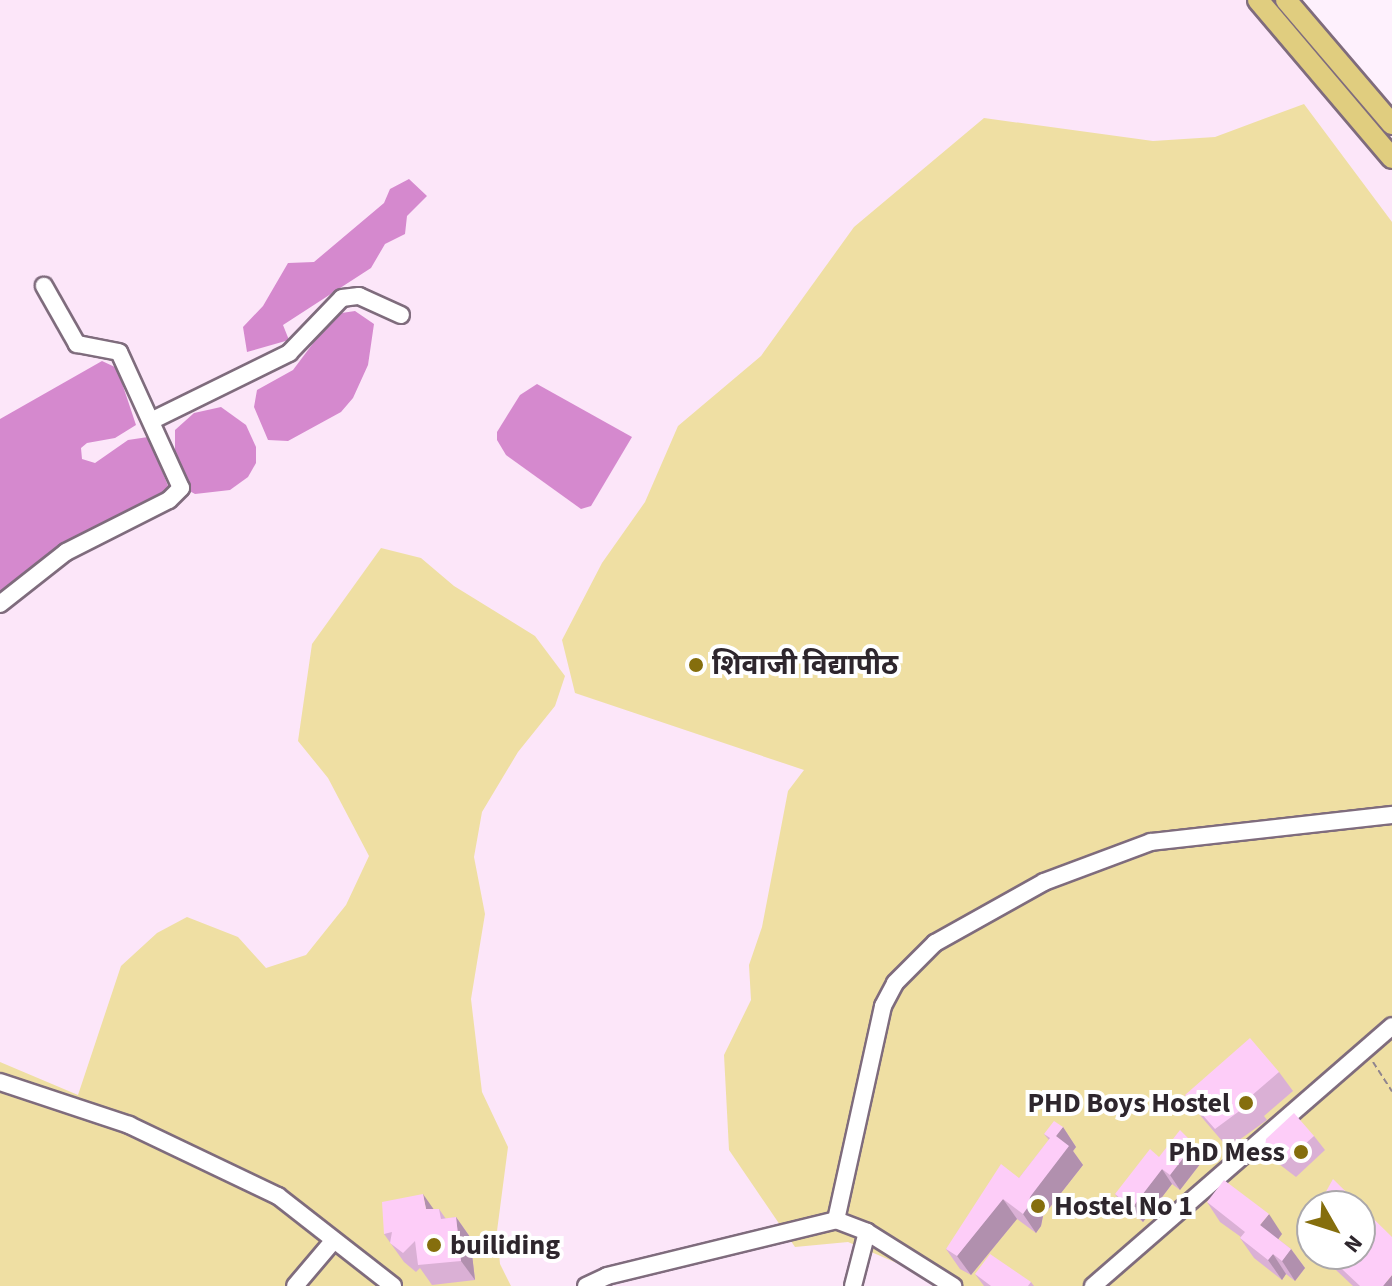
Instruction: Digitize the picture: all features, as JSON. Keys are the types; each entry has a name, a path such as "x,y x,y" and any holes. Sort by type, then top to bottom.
{"main road":[{"path":"1258,0 1392,158"},
{"path":"1286,0 1389,114"}],"lane":[{"path":"0,604 66,552 177,494 181,481 119,352 77,344 44,286"},
{"path":"153,420 289,353 342,298 359,296 401,315"},
{"path":"836,1220 883,1006 895,983 935,943 1044,882 1151,842 1392,815"},
{"path":"1093,1286 1392,1026"},
{"path":"0,1082 129,1125 278,1196 393,1286"},
{"path":"586,1286 607,1276 836,1220 867,1232 953,1286"},
{"path":"853,1286 867,1232"},
{"path":"295,1286 334,1240"}],"path":[{"path":"1366,1048 1392,1091"}],"shaded area":[{"name":"शिवाजी विद्यापीठ","path":"0,0 1286,0 1392,125 1392,1286 0,1286"},
{"path":"1304,104 1392,222 1392,1286 934,1286 906,1267 848,1242 795,1247 729,1150 724,1055 751,1000 749,965 762,927 788,791 804,770 575,693 562,640 602,563 645,502 678,426 761,356 854,227 984,118 1153,141 1215,137"},
{"path":"409,179 427,196 407,216 405,234 385,244 371,268 283,325 289,340 247,352 243,327 263,306 288,263 314,262 384,203 390,189"},
{"path":"355,311 374,324 368,365 353,398 341,412 288,441 268,440 254,407 257,390 293,370 335,314"},
{"path":"102,361 117,368 136,425 115,438 87,443 81,448 82,459 95,463 128,440 148,437 171,493 0,592 0,419"},
{"path":"537,384 632,437 591,506 581,509 506,455 497,440 497,432 520,395"},
{"path":"221,407 246,425 256,447 256,463 248,477 230,490 195,494 186,489 175,458 175,430 194,413"},
{"path":"381,548 421,558 454,586 535,636 565,676 555,706 518,752 482,812 474,857 485,914 471,999 482,1092 508,1147 497,1231 500,1264 511,1286 0,1286 0,1062 78,1095 121,966 157,933 187,917 238,937 266,968 306,955 346,905 369,856 328,778 298,741 312,644"}],"building":[{"path":"1250,1038 1279,1072 1250,1097 1253,1101 1215,1129 1185,1095"},
{"path":"1294,1113 1314,1136 1285,1162 1265,1147 1266,1139"},
{"path":"1054,1121 1063,1127 1056,1136 1069,1146 1030,1197 1023,1214 1003,1199 957,1256 946,1249 1001,1164 1019,1178 1050,1138 1044,1134"},
{"path":"1180,1130 1194,1144 1170,1175 1162,1169 1132,1208 1115,1194 1150,1149 1159,1157"},
{"path":"1333,1179 1344,1190 1327,1190"},
{"path":"1224,1180 1269,1214 1260,1225 1291,1249 1282,1261 1273,1254 1268,1260 1240,1238 1245,1232 1207,1202"},
{"path":"423,1194 426,1209 439,1209 441,1219 456,1217 461,1261 418,1265 415,1241 403,1253 390,1243 392,1232 384,1234 382,1202"},
{"path":"1376,1221 1392,1237 1392,1275 1383,1286 1360,1286 1343,1270 1376,1270"},
{"path":"990,1254 1031,1282 1028,1286 991,1286 975,1274"}],"place":[{"name":"शिवाजी विद्यापीठ","path":"696,665"},
{"name":"PHD Boys Hostel","path":"1246,1103"},
{"name":"PhD Mess","path":"1301,1152"},
{"name":"Hostel No 1","path":"1038,1206"},
{"name":"builiding","path":"434,1245"}]}
